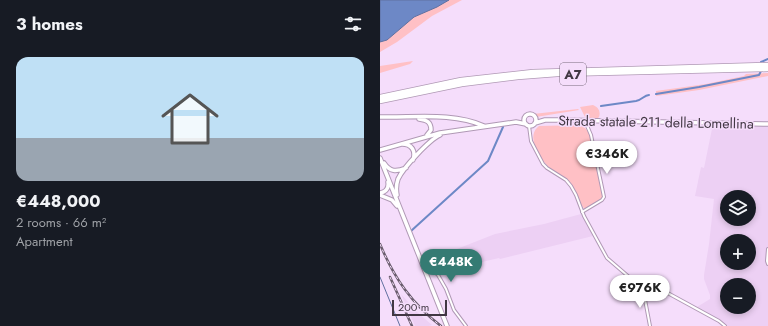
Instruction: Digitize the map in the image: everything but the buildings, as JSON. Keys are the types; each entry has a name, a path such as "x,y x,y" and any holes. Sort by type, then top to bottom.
{"highway":[{"name":"A7","path":"380,97 461,80 533,72 768,65"},
{"name":"A7","path":"380,100 444,87 518,77 564,74 768,69"}],"main road":[{"name":"Strada statale 211 della Lomellina","path":"524,117 530,114 545,120 768,124"},
{"path":"380,117 425,120 429,122 431,130 429,134 424,137"},
{"path":"516,122 524,117 527,125"},
{"path":"535,117 535,123"},
{"path":"402,118 454,118 484,126"},
{"name":"Strada statale 211 della Lomellina","path":"527,125 545,120"},
{"path":"381,149 424,137 484,126 516,122 527,125"},
{"path":"380,157 391,170 399,170 412,162 433,139 449,132"},
{"path":"395,145 405,144 412,147 414,155 412,162"},
{"path":"380,157 447,326"},
{"path":"398,204 396,192 397,182 406,167"},
{"path":"380,194 385,191 388,186 385,171"},
{"path":"380,194 392,200 402,214"}],"street":[{"path":"582,212 602,200 604,197 591,135 586,121"},
{"path":"527,125 531,141 543,164 568,183 576,195 582,212 607,258 644,288 664,291 719,320 725,326"},
{"path":"768,249 768,264"},
{"path":"418,253 424,262 438,275 446,288 454,310 466,326"},
{"path":"644,288 650,326"}],"shaded area":[{"path":"449,0 462,0 432,16 397,42 380,52 380,42 387,40 414,17"},
{"path":"413,61 410,64 380,73 380,66"},
{"path":"768,73 768,76 699,90 656,96 656,91 706,84 744,76 746,74"},
{"path":"593,105 599,110 599,117 597,119 586,119 580,107"},
{"path":"579,110 536,117 533,114"},
{"path":"713,124 768,126 768,326 726,326 720,320 697,307 710,299 704,275 714,199 695,196 701,167 704,168"},
{"path":"582,125 589,132 602,194 602,199 585,209 571,183 550,168 538,154 533,136 535,130 539,126"},
{"path":"581,214 593,236 500,259 439,272 434,258 495,234 544,224"},
{"path":"401,294 417,312 432,325 415,326"}],"water":[{"path":"380,0 449,0 414,17 387,40 380,42"}],"waterway":[{"path":"761,62 768,59"},
{"path":"656,94 759,75 761,71"},
{"path":"601,106 636,101 649,95"},
{"path":"411,231 488,161 503,127"},
{"path":"380,277 400,326"}],"railway":[{"path":"380,244 391,268 405,290 421,309 441,326"},
{"path":"390,277 412,326"}]}
